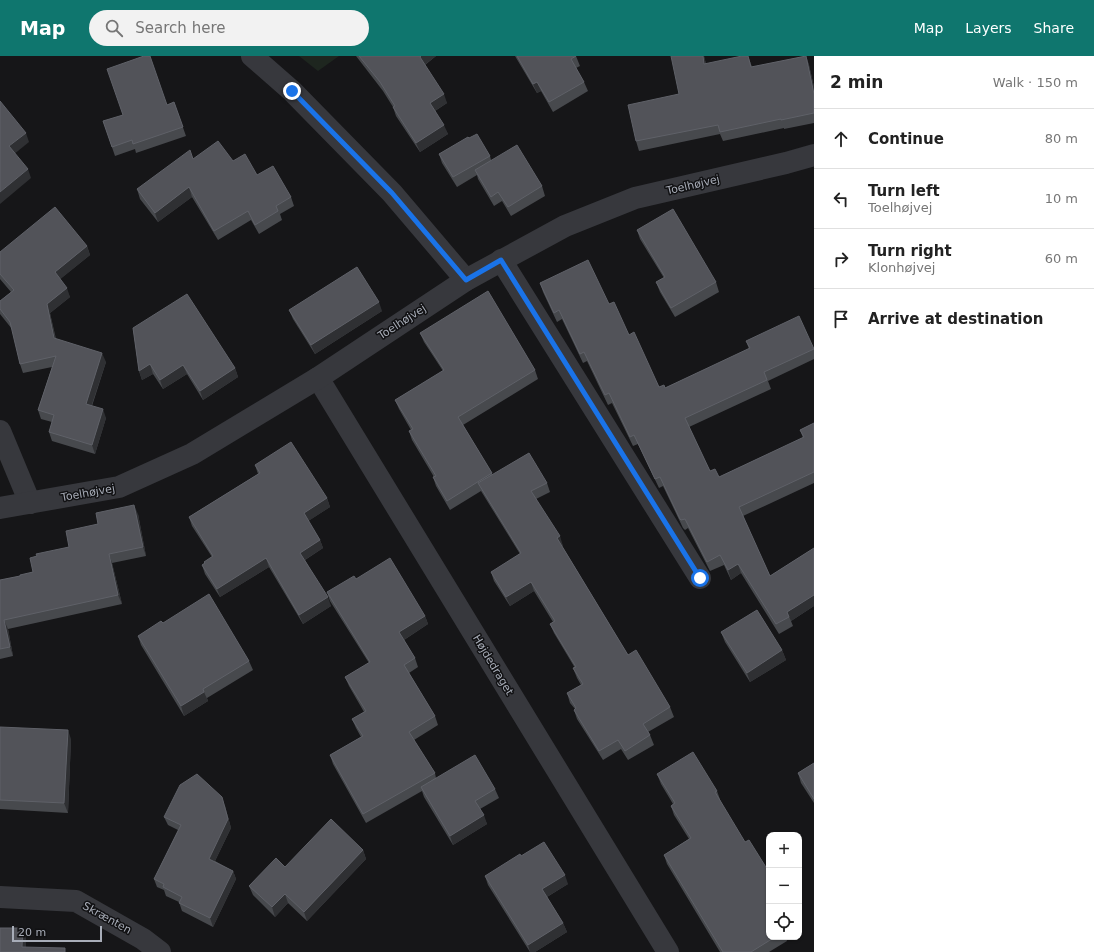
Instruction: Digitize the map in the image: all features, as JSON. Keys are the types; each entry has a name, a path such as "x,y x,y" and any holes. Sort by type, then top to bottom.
{"street":[{"path":"252,56 292,91 392,193 466,280"},
{"name":"Toelhøjvej","path":"0,508 119,487 192,454 318,378 466,280 565,226 635,198 786,163 814,155"},
{"path":"501,260 700,578"},
{"name":"Højdedraget","path":"318,378 668,952"},
{"path":"0,431 30,503"},
{"name":"Skrænten","path":"0,897 76,901 144,939 160,952"}],"shaded area":[{"path":"299,56 339,56 318,71"}],"building":[{"path":"144,56 150,56 167,105 174,102 183,127 133,144 132,140 112,147 103,121 123,115 107,69"},
{"path":"359,56 421,56 420,57 444,94 430,103 444,125 416,143 393,107 395,106 380,82"},
{"path":"517,56 576,56 571,59 584,82 549,102 537,82 533,84"},
{"path":"671,56 703,56 704,64 748,56 751,67 806,56 814,94 814,113 720,132 718,125 636,141 628,105 679,94"},
{"path":"0,101 26,133 9,146 28,169 0,192"},
{"path":"477,134 490,156 453,177 439,154 468,137 469,138"},
{"path":"218,141 233,161 245,154 257,175 273,166 291,197 276,206 278,211 255,225 248,211 214,231 189,187 155,213 137,189 190,150 193,159"},
{"path":"517,145 542,186 508,207 498,192 491,197 475,170"},
{"path":"55,207 87,246 55,272 67,288 47,304 54,338 102,353 86,404 103,409 92,445 49,432 54,415 38,410 56,356 20,364 10,322 0,309 0,301 14,290 0,274 0,252"},
{"path":"673,209 716,282 671,308 656,282 665,277 637,230"},
{"path":"588,260 609,304 614,302 629,335 634,332 659,387 664,385 665,388 750,348 746,341 799,316 814,349 764,372 767,380 685,418 710,471 715,469 719,477 804,437 800,430 814,423 814,472 739,507 770,576 814,548 814,595 787,612 789,617 776,624 738,564 728,570 720,555 707,562 685,519 680,519 660,477 655,479 634,435 630,437 609,393 605,395 584,352 580,354 559,310 554,313 540,283"},
{"path":"357,267 379,302 311,345 289,310"},
{"path":"488,291 535,370 458,417 492,473 447,501 433,477 436,476 409,431 413,429 395,400 444,370 420,333"},
{"path":"187,294 235,368 200,391 183,365 160,380 150,364 139,371 133,328"},
{"path":"291,442 327,498 304,513 320,540 300,553 328,597 299,615 266,558 217,589 202,565 213,556 189,517 260,473 255,465"},
{"path":"529,453 547,483 531,491 560,536 557,538 628,655 636,650 670,707 643,724 650,735 625,751 618,740 599,751 574,710 576,708 567,693 583,684 573,668 576,667 550,624 555,621 531,582 506,597 491,572 521,553 478,483"},
{"path":"134,505 143,547 109,554 118,595 4,620 10,647 0,649 0,580 33,572 30,558 37,556 36,554 69,547 66,531 98,524 96,513"},
{"path":"390,558 425,616 399,632 415,658 404,665 435,716 409,732 435,773 363,814 330,755 363,736 352,719 366,711 345,677 370,662 327,592 354,576 356,579"},
{"path":"209,594 249,661 203,689 204,692 181,706 138,636 161,621 163,623"},
{"path":"757,610 782,650 747,673 721,632"},
{"path":"0,727 68,730 64,803 0,800"},
{"path":"693,752 717,791 715,792 745,842 749,840 766,867 766,940 770,940 751,952 723,952 664,855 691,838 671,806 675,803 657,774"},
{"path":"475,755 495,789 475,801 484,815 450,836 421,787"},
{"path":"814,763 814,799 798,773"},
{"path":"197,774 222,797 228,819 209,859 233,871 210,918 179,903 182,897 163,887 164,884 154,879 181,825 164,817 180,785"},
{"path":"331,819 363,850 304,912 285,894 272,907 249,886 276,858 285,867"},
{"path":"544,842 565,875 542,889 563,923 528,945 485,876 520,854 521,856"},
{"path":"0,928 23,928 22,947 65,948 65,952 0,952"}],"route":[{"path":"292,91 392,193 466,280 501,260 700,578"}]}
